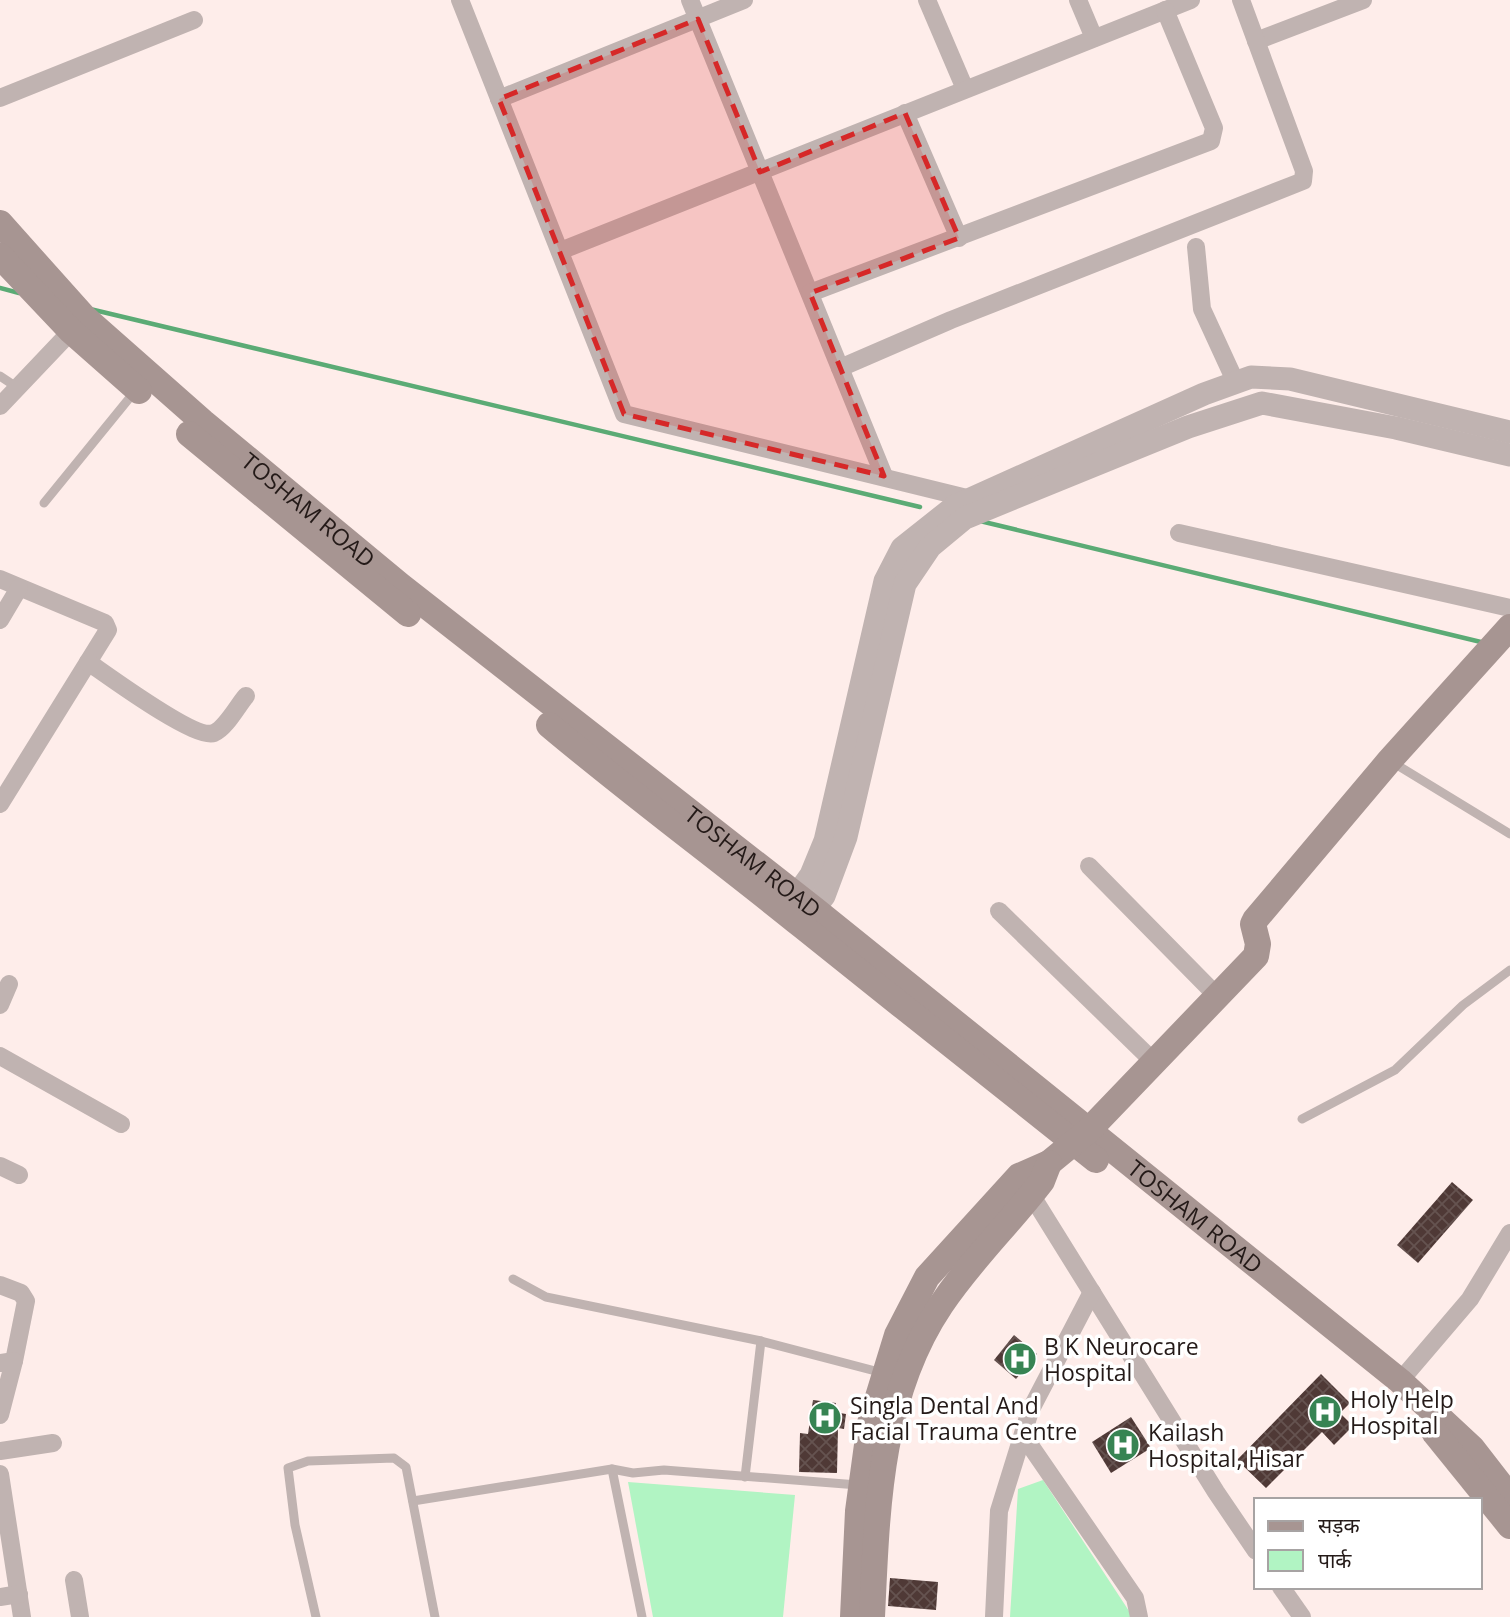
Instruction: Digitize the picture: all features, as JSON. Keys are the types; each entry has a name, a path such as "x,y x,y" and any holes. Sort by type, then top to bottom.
{"main road":[{"name":"TOSHAM ROAD","path":"0,223 77,324 137,389 296,525 631,794 799,911"},
{"name":"TOSHAM ROAD","path":"0,256 77,324 203,422 799,911 1081,1137 1437,1434 1510,1526"},
{"path":"872,1617 870,1423 897,1335 927,1277 977,1239 1026,1185 1081,1137 1155,1063 1256,956 1258,950 1253,924 1255,920 1390,760 1498,640"},
{"name":"TOSHAM ROAD","path":"1081,1137 1400,1381 1472,1448 1510,1497"},
{"path":"853,1617 871,1486 887,1440 904,1374 977,1239"}],"street":[{"path":"460,0 624,414 995,505"},
{"path":"690,0 884,476"},
{"path":"499,99 744,0"},
{"path":"927,0 965,89"},
{"path":"1078,0 1094,38"},
{"path":"559,251 1191,0"},
{"path":"840,368 951,320 1303,181 1304,171 1241,0"},
{"path":"1256,41 1363,0"},
{"path":"810,293 1211,141 1214,128 1165,10"},
{"path":"0,98 194,20"},
{"path":"905,113 959,238"},
{"path":"1196,247 1202,309 1236,383"},
{"path":"0,407 77,324"},
{"path":"799,911 825,841 886,581 902,548 955,506 1251,377 1290,379 1510,432"},
{"path":"799,911 837,867 905,584 930,547 965,517 1188,427 1262,403 1396,428 1510,455"},
{"path":"1179,533 1510,608"},
{"path":"0,579 105,623 108,630 0,804"},
{"path":"0,620 19,588"},
{"path":"88,662 155,709 208,733 218,731 246,696"},
{"path":"1089,866 1217,996"},
{"path":"999,911 1155,1063"},
{"path":"0,1005 9,984"},
{"path":"0,1056 121,1124"},
{"path":"0,1166 19,1175"},
{"path":"1026,1185 1216,1492 1254,1548"},
{"path":"1400,1381 1469,1299 1509,1235"},
{"path":"0,1285 21,1293 26,1301 7,1362 0,1415"},
{"path":"994,1617 999,1511 1030,1411 1092,1292"},
{"path":"1023,1435 1135,1598 1139,1617"},
{"path":"0,1451 53,1443"},
{"path":"0,1475 22,1617"},
{"path":"74,1580 80,1617"},
{"path":"1282,1589 1302,1617"},
{"path":"0,1597 19,1594"}],"lane":[{"path":"0,376 18,388"},
{"path":"44,503 137,389"},
{"path":"1390,760 1510,834"},
{"path":"1302,1119 1395,1070 1463,1005 1510,970"},
{"path":"513,1279 546,1297 761,1341 885,1374"},
{"path":"744,1476 761,1341"},
{"path":"316,1617 295,1525 288,1468 309,1461 394,1458 406,1467 435,1617"},
{"path":"413,1501 612,1469 633,1473 664,1470 871,1486"},
{"path":"612,1469 642,1617"}],"highlighted area":[{"path":"698,19 760,172 905,113 959,238 810,293 884,476 624,414 499,99"}],"green space":[{"path":"1043,1480 1131,1614 1130,1617 1010,1617 1018,1489"},
{"path":"628,1482 795,1495 783,1617 653,1617"}],"building":[{"path":"1452,1182 1473,1200 1418,1263 1397,1245"},
{"path":"1014,1335 1037,1354 1016,1379 994,1360"},
{"path":"1321,1374 1350,1403 1340,1413 1353,1426 1334,1445 1322,1432 1266,1488 1237,1460"},
{"path":"813,1400 836,1403 834,1412 846,1414 844,1429 838,1428 837,1473 799,1472 800,1433 808,1434"},
{"path":"1131,1417 1151,1448 1111,1473 1092,1442"},
{"path":"890,1578 938,1582 936,1610 888,1606"}],"waterway":[{"path":"0,288 19,293"},
{"path":"90,309 920,507"},
{"path":"980,521 1485,643"}],"place":[{"name":"B K Neurocare Hospital","path":"1020,1359"},
{"name":"Holy Help Hospital","path":"1325,1412"},
{"name":"Singla Dental And Facial Trauma Centre","path":"825,1418"},
{"name":"Kailash Hospital, Hisar","path":"1123,1445"}]}
